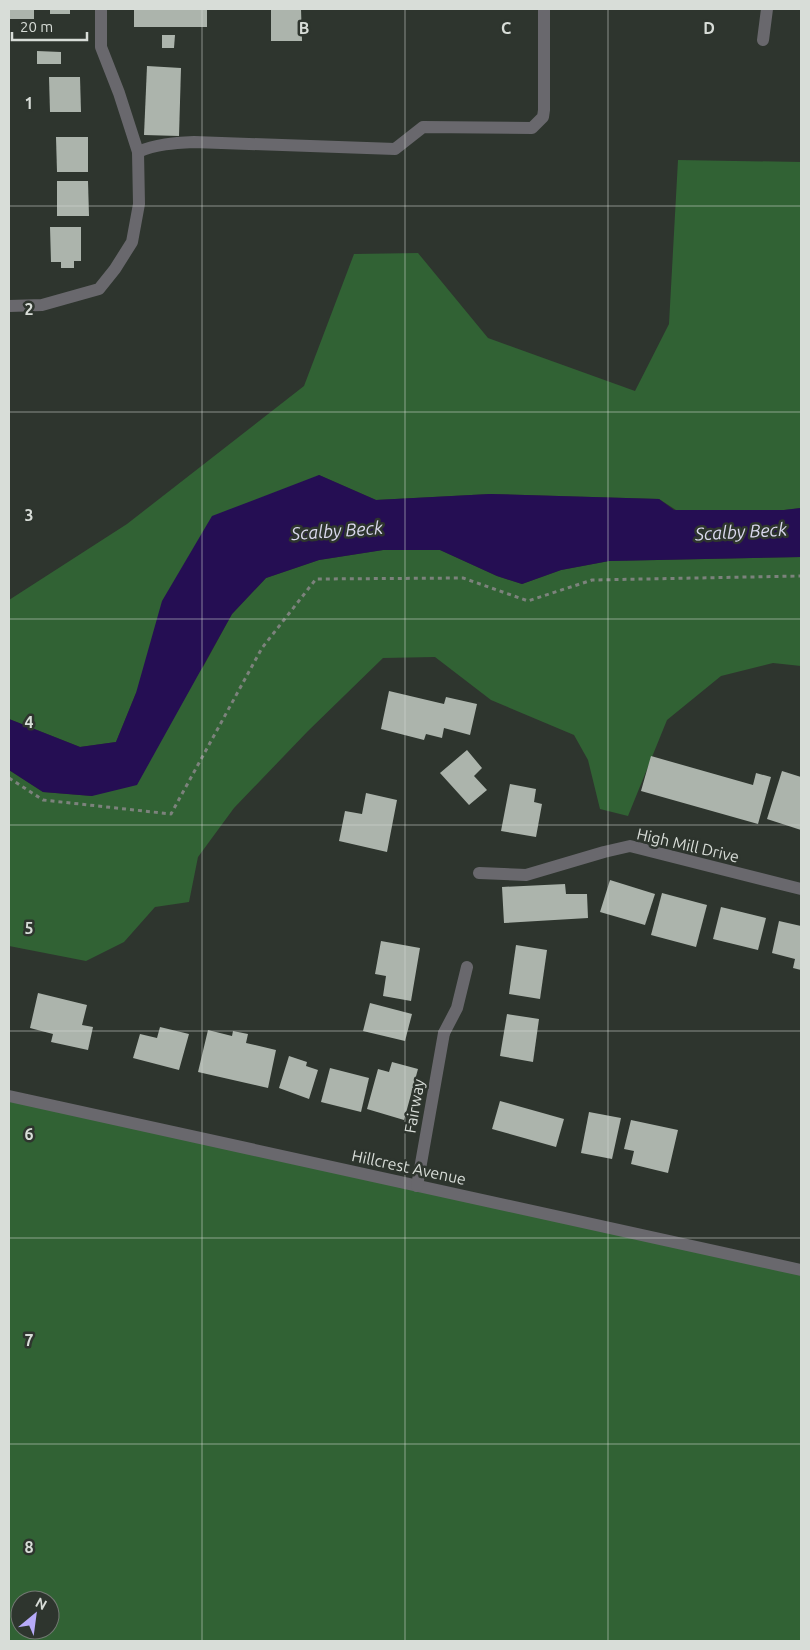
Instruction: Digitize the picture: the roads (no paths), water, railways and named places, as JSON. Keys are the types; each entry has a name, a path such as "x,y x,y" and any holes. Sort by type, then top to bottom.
{"street":[{"path":"9,306 42,305 99,289 115,269 132,242 139,204 138,152 101,47 101,9"},
{"path":"138,152 151,146 194,142 395,149 423,127 532,128 543,117 544,110 544,9"},
{"path":"763,40 767,9"},
{"name":"High Mill Drive","path":"478,873 526,874 630,846 801,889"},
{"name":"Fairway","path":"417,1186 444,1033 457,1008 467,967"},
{"name":"Hillcrest Avenue","path":"9,1096 801,1270"}],"water":[{"name":"Scalby Beck","path":"319,475 376,500 490,494 659,499 674,510 784,510 801,508 801,557 609,561 561,570 522,584 497,576 440,550 383,550 319,560 266,578 232,614 137,785 92,796 43,792 9,770 9,719 80,747 116,742 136,693 162,601 212,516"}]}
